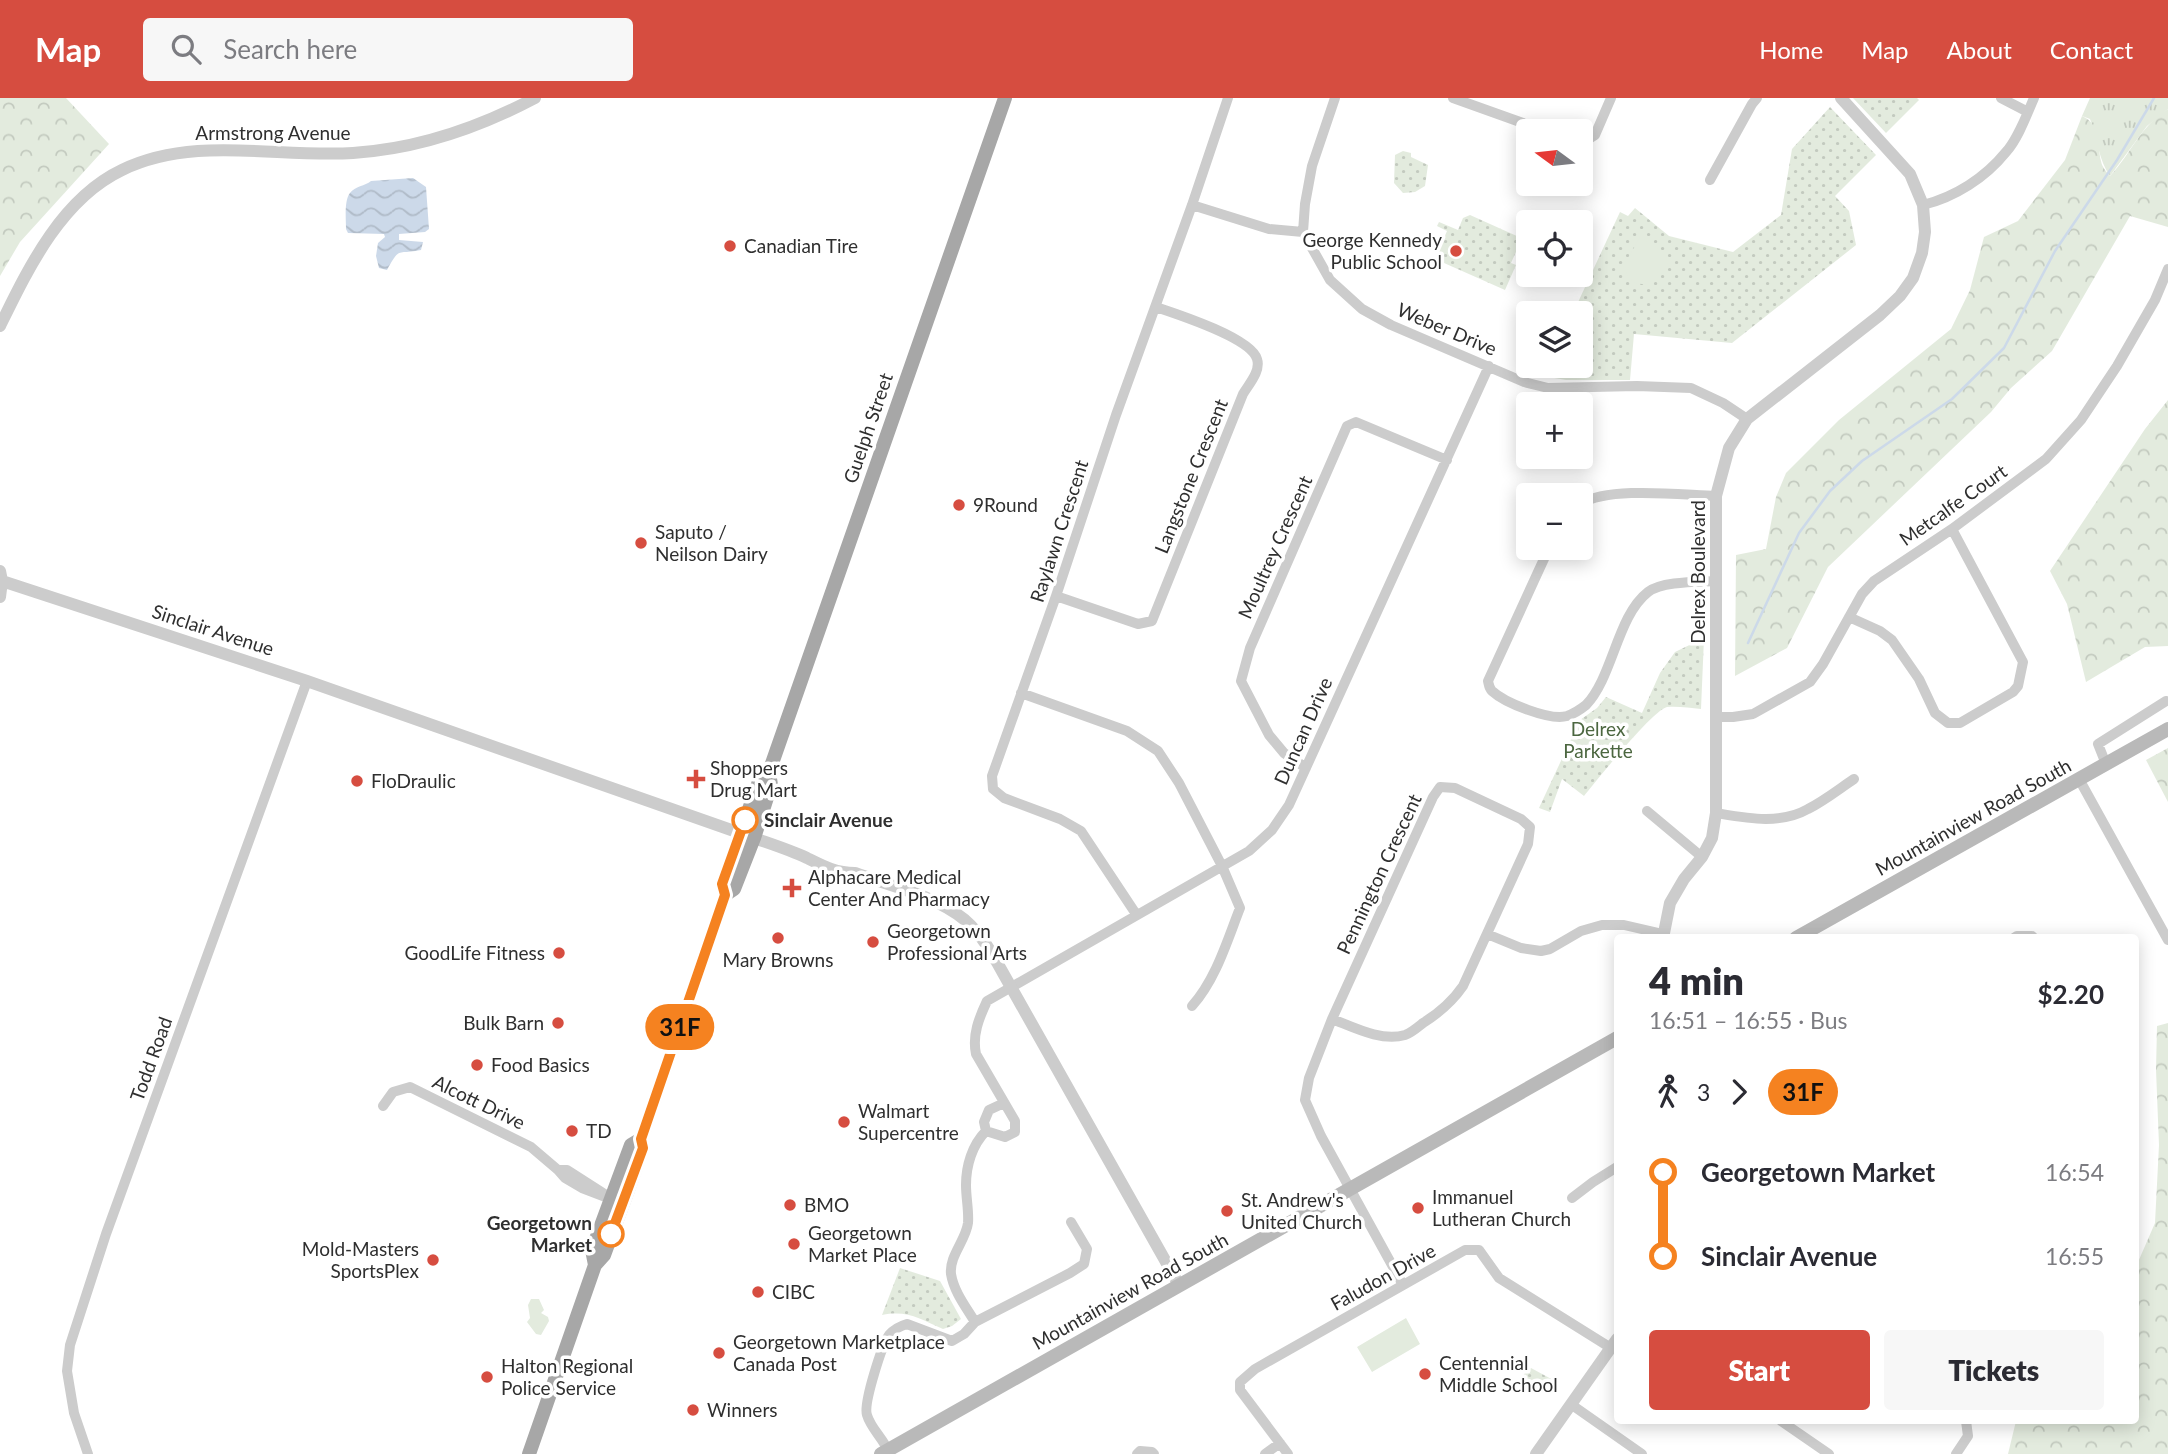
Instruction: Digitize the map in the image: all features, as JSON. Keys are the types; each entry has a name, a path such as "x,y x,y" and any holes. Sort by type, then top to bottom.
{"main road":[{"name":"Guelph Street","path":"528,1454 595,1265 592,1250 617,1201 631,1145 641,1139 725,895 734,888 747,836 771,785 769,772 1005,98"},
{"name":"Mountainview Road South","path":"1803,934 2168,729"},
{"name":"Mountainview Road South","path":"889,1453 1179,1285 1614,1040"}],"street":[{"name":"Armstrong Avenue","path":"0,326 40,250 62,219 90,191 121,170 157,157 196,150 352,153 392,148 466,129 535,98"},
{"name":"Raylawn Crescent","path":"1136,914 1082,831 1060,819 1004,798 993,789 992,776 1228,98"},
{"path":"1192,205 1269,229 1303,232 1311,166 1335,98"},
{"path":"1593,136 1611,98"},
{"path":"1710,180 1757,98"},
{"name":"Delrex Boulevard","path":"1663,934 1670,903 1712,838 1716,813 1716,496 1729,447 1747,419 1880,315 1900,296 1913,278 1922,253 1925,232 1923,205 1910,174 1841,98"},
{"path":"2001,98 2028,112"},
{"path":"1923,205 1950,197 1971,184 2008,151 2034,98"},
{"path":"1460,99 1516,120"},
{"name":"Weber Drive","path":"1303,232 1330,280 1362,309 1391,325 1524,382 1548,388 1691,388 1723,403 1747,419"},
{"name":"Metcalfe Court","path":"1717,717 1753,714 1810,681 1823,664 1861,594 1874,580 1952,529 2046,459 2081,420 2118,366 2155,300 2168,269"},
{"name":"Langstone Crescent","path":"1056,596 1138,624 1152,621 1243,394 1258,369 1257,358 1251,350 1210,326 1156,307"},
{"name":"Duncan Drive","path":"1003,1103 976,1054 974,1042 979,1017 987,1001 1249,851 1272,830 1289,805 1489,366"},
{"name":"Moultrey Crescent","path":"1306,768 1284,753 1269,735 1241,681 1250,648 1348,426 1356,422 1447,460"},
{"path":"1593,499 1602,495 1645,494 1716,496"},
{"path":"1849,617 1880,631 1892,640 1919,679 1935,713 1948,723 1960,723 2013,692 2018,686 2022,662 1952,529"},
{"path":"1543,560 1488,681 1490,690 1507,701 1541,714 1565,717 1584,708 1595,694 1629,619 1649,591 1663,586 1716,581"},
{"path":"0,597 1,576"},
{"name":"Sinclair Avenue","path":"1,576 747,836 808,858 816,864 827,864 843,873 855,873 929,899 964,920 981,939 1012,987 1179,1285"},
{"name":"Todd Road","path":"88,1454 74,1413 66,1371 70,1345 106,1234 307,681"},
{"path":"1021,693 1127,731 1158,751 1180,783 1240,908 1224,950 1202,995 1192,1006"},
{"path":"2106,764 2098,744 2166,701"},
{"path":"1716,813 1759,819 1784,817 1805,811 1854,779"},
{"path":"2079,779 2168,940"},
{"name":"Pennington Crescent","path":"1332,1019 1373,1034 1405,1035 1454,999 1488,934 1528,844 1530,827 1521,819 1455,788 1440,787 1433,797 1332,1019 1309,1078 1305,1100 1321,1136 1403,1285"},
{"path":"1647,811 1702,857"},
{"path":"1488,934 1521,948 1541,951 1550,949 1581,931 1602,925 1624,925 1656,934"},
{"name":"Alcott Drive","path":"383,1106 393,1092 410,1087 531,1147 565,1178 582,1188 617,1201"},
{"path":"1003,1103 1015,1121 1015,1132 1005,1137 986,1131 984,1122 989,1110 1003,1103"},
{"path":"975,1322 956,1292 951,1272 953,1260 968,1224 966,1184 969,1164 977,1140 986,1131"},
{"path":"1572,1198 1614,1169"},
{"path":"889,1453 872,1427 866,1412 869,1391 888,1337 900,1325 908,1324 952,1341 964,1334 975,1322 1070,1273 1084,1264 1087,1249 1072,1222"},
{"name":"Faludon Drive","path":"1288,1454 1240,1390 1240,1382 1255,1369 1465,1250 1479,1250 1499,1278 1614,1343"},
{"path":"1536,1454 1614,1343"},
{"path":"1572,1405 1642,1454"},
{"path":"1785,1424 1829,1454"},
{"path":"1956,1454 1968,1436 1966,1424"},
{"path":"1265,1454 1280,1443"},
{"path":"1137,1454 1140,1451 1154,1454"}],"green space":[{"path":"0,98 66,98 109,144 20,242 0,276"},
{"path":"1853,98 1917,98 1919,100 1886,133"},
{"path":"2090,98 2168,98 2168,109 2147,126 2110,176 2090,119 2082,116"},
{"path":"1830,107 1876,155 1835,196 1849,211 1856,245 1732,343 1634,334 1630,380 1554,378 1593,378 1593,301 1579,301 1585,287 1593,287 1593,270 1620,212 1628,216 1635,208 1669,236 1733,252 1781,215 1792,149"},
{"path":"2168,109 2168,227 2130,216 2052,351 1828,567 1787,648 1735,676 1736,555 1766,549 1776,497 1786,473 1839,420 1951,329 1970,290 1984,237 2018,221 2065,160 2082,116 2095,130 2102,163 2110,176 2143,132"},
{"path":"1403,151 1411,153 1411,157 1428,165 1425,186 1415,192 1403,193 1394,183 1395,155"},
{"path":"1470,215 1516,236 1516,252 1511,263 1516,265 1505,290 1435,259 1447,231 1437,226 1439,222 1458,230 1463,218"},
{"path":"1640,237 1662,251 1668,261 1659,276 1646,284 1632,281 1624,265"},
{"path":"2168,400 2168,646 2145,647 2086,682 2067,604 2050,571 2145,429"},
{"name":"Delrex Parkette","path":"1704,638 1701,709 1667,707 1660,711 1584,796 1562,779 1550,812 1539,808 1580,720 1597,708 1606,697 1642,713 1660,673 1675,652"},
{"path":"2168,748 2168,802 2146,760"},
{"path":"2168,1023 2168,1454 2008,1454 2015,1424 2139,1424 2139,1260 2155,1223 2159,1145 2157,1026"},
{"path":"900,1268 940,1281 961,1319 943,1329 907,1315 882,1315"},
{"path":"531,1299 539,1299 544,1310 541,1313 548,1317 549,1321 541,1335 536,1334 527,1322 530,1318 528,1305"},
{"path":"1406,1318 1420,1344 1372,1372 1357,1347"},
{"path":"1531,1368 1555,1381 1557,1386 1552,1393 1547,1395 1524,1381 1522,1377"}],"water":[{"path":"413,178 426,187 429,229 425,232 399,234 399,240 423,242 421,250 397,254 387,270 379,268 376,256 378,243 385,237 384,234 348,233 348,196 371,181"}],"waterway":[{"path":"1748,643 1799,533 1830,491 1862,461 1952,399 2004,348 2055,251 2117,160 2154,98"}],"bus line":[{"name":"31F","path":"611,1234 643,1148 641,1139 725,895 722,884 745,820"}],"place":[{"name":"Canadian Tire","path":"730,246"},
{"name":"George Kennedy Public School","path":"1456,251"},
{"name":"9Round","path":"959,505"},
{"name":"Saputo / Neilson Dairy","path":"641,543"},
{"name":"Shoppers Drug Mart","path":"696,779"},
{"name":"FloDraulic","path":"357,781"},
{"name":"Sinclair Avenue","path":"745,820"},
{"name":"Alphacare Medical Center And Pharmacy","path":"792,888"},
{"name":"Mary Browns","path":"778,938"},
{"name":"Georgetown Professional Arts","path":"873,942"},
{"name":"GoodLife Fitness","path":"559,953"},
{"name":"Bulk Barn","path":"558,1023"},
{"name":"Food Basics","path":"477,1065"},
{"name":"Walmart Supercentre","path":"844,1122"},
{"name":"TD","path":"572,1131"},
{"name":"BMO","path":"790,1205"},
{"name":"Immanuel Lutheran Church","path":"1418,1208"},
{"name":"St. Andrew's United Church","path":"1227,1211"},
{"name":"Georgetown Market","path":"611,1234"},
{"name":"Georgetown Market Place","path":"794,1244"},
{"name":"Mold-Masters SportsPlex","path":"433,1260"},
{"name":"CIBC","path":"758,1292"},
{"name":"Georgetown Marketplace Canada Post","path":"719,1353"},
{"name":"Centennial Middle School","path":"1425,1374"},
{"name":"Halton Regional Police Service","path":"487,1377"},
{"name":"Winners","path":"693,1410"}]}
